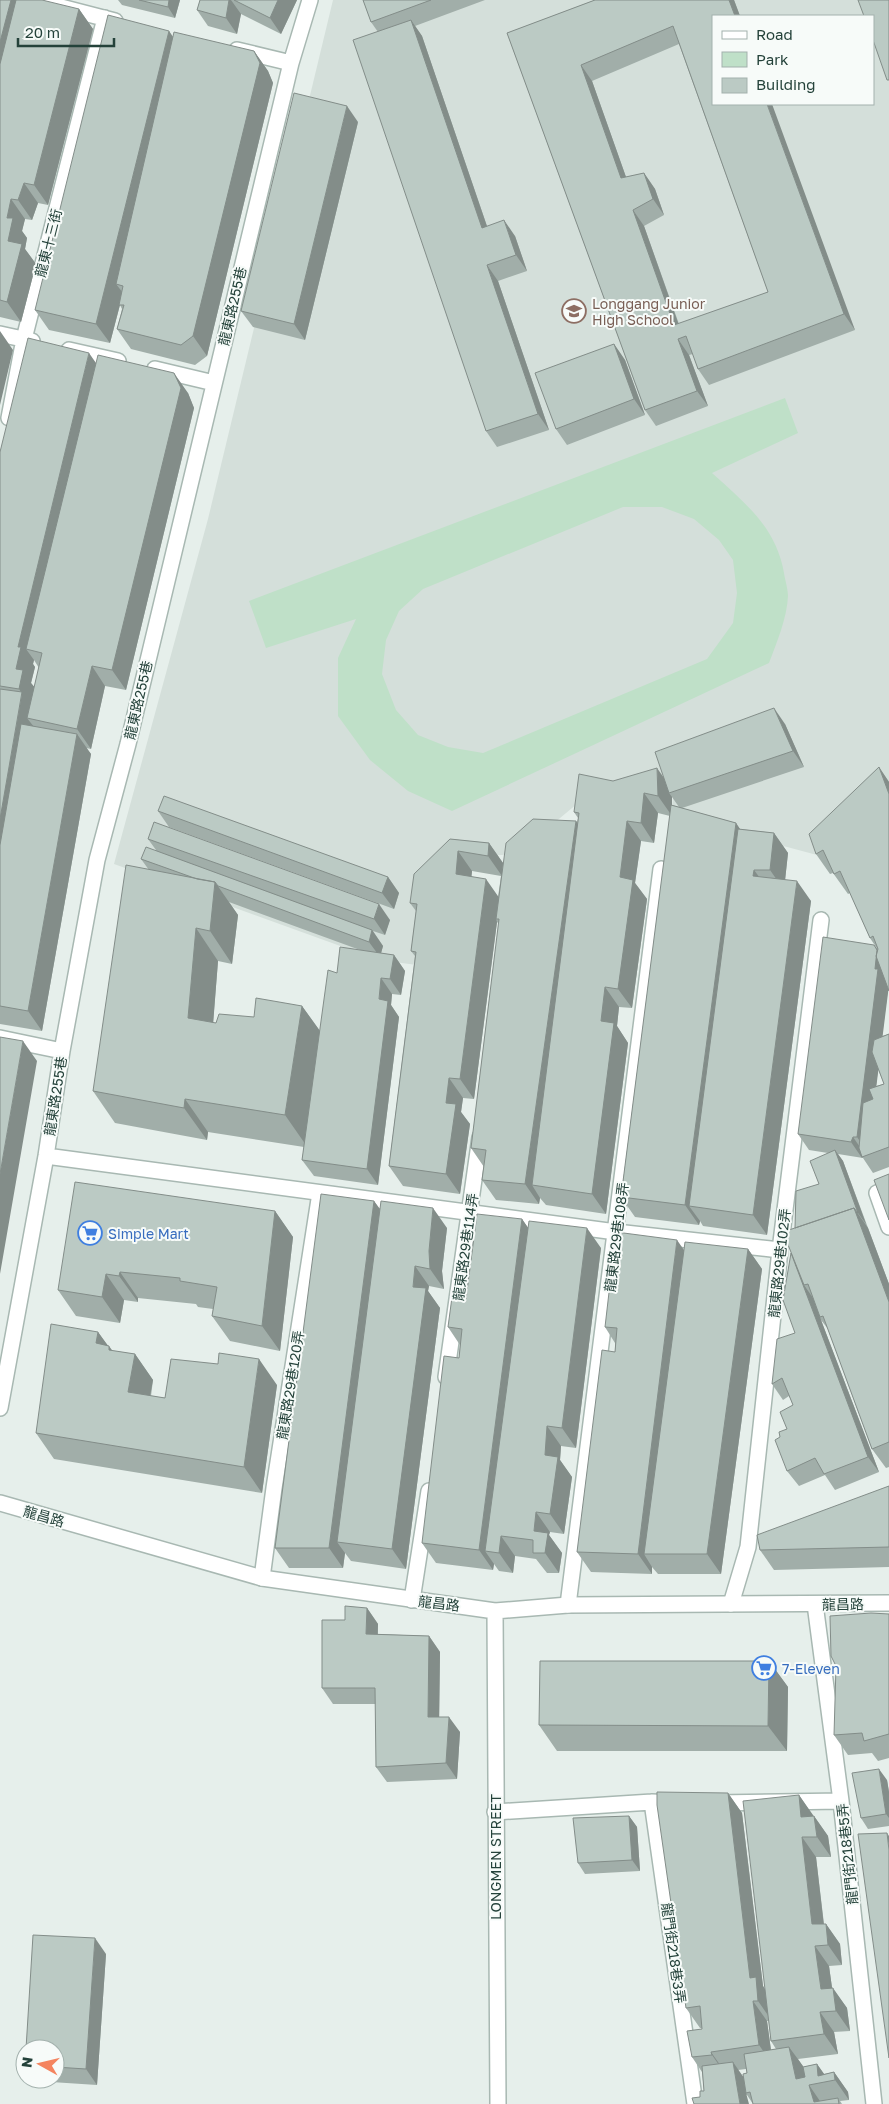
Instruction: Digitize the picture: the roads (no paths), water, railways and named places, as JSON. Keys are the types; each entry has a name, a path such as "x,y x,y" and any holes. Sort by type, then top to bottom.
{"street":[{"path":"34,0 133,25"},
{"name":"龍東路255巷","path":"0,1408 97,860 130,735 291,63 310,0"},
{"name":"龍東十三街","path":"7,432 24,339 105,18"},
{"path":"226,47 291,63"},
{"path":"0,334 214,382"},
{"name":"龍東路29巷108弄","path":"568,1605 661,869"},
{"name":"龍東路29巷102弄","path":"731,1604 748,1547 780,1250 821,920"},
{"path":"0,1038 62,1051"},
{"name":"龍東路29巷114弄","path":"444,1387 481,1125"},
{"path":"46,1156 616,1232 780,1250"},
{"path":"883,1190 889,1227"},
{"name":"龍東路29巷120弄","path":"262,1578 320,1193"},
{"path":"412,1600 431,1474"},
{"name":"龍昌路","path":"0,1503 262,1578 494,1611 568,1605 889,1603"},
{"path":"748,1547 766,1541"},
{"name":"龍門街218巷5弄","path":"815,1604 841,1801 874,2104"},
{"name":"LONGMEN STREET","path":"494,1611 498,2104"},
{"path":"495,1812 652,1802 841,1801"},
{"name":"龍門街218巷3弄","path":"652,1802 695,2104"}],"place":[{"name":"Longgang Junior High School","path":"574,311"},
{"name":"Simple Mart","path":"90,1233"},
{"name":"7-Eleven","path":"764,1668"}]}
